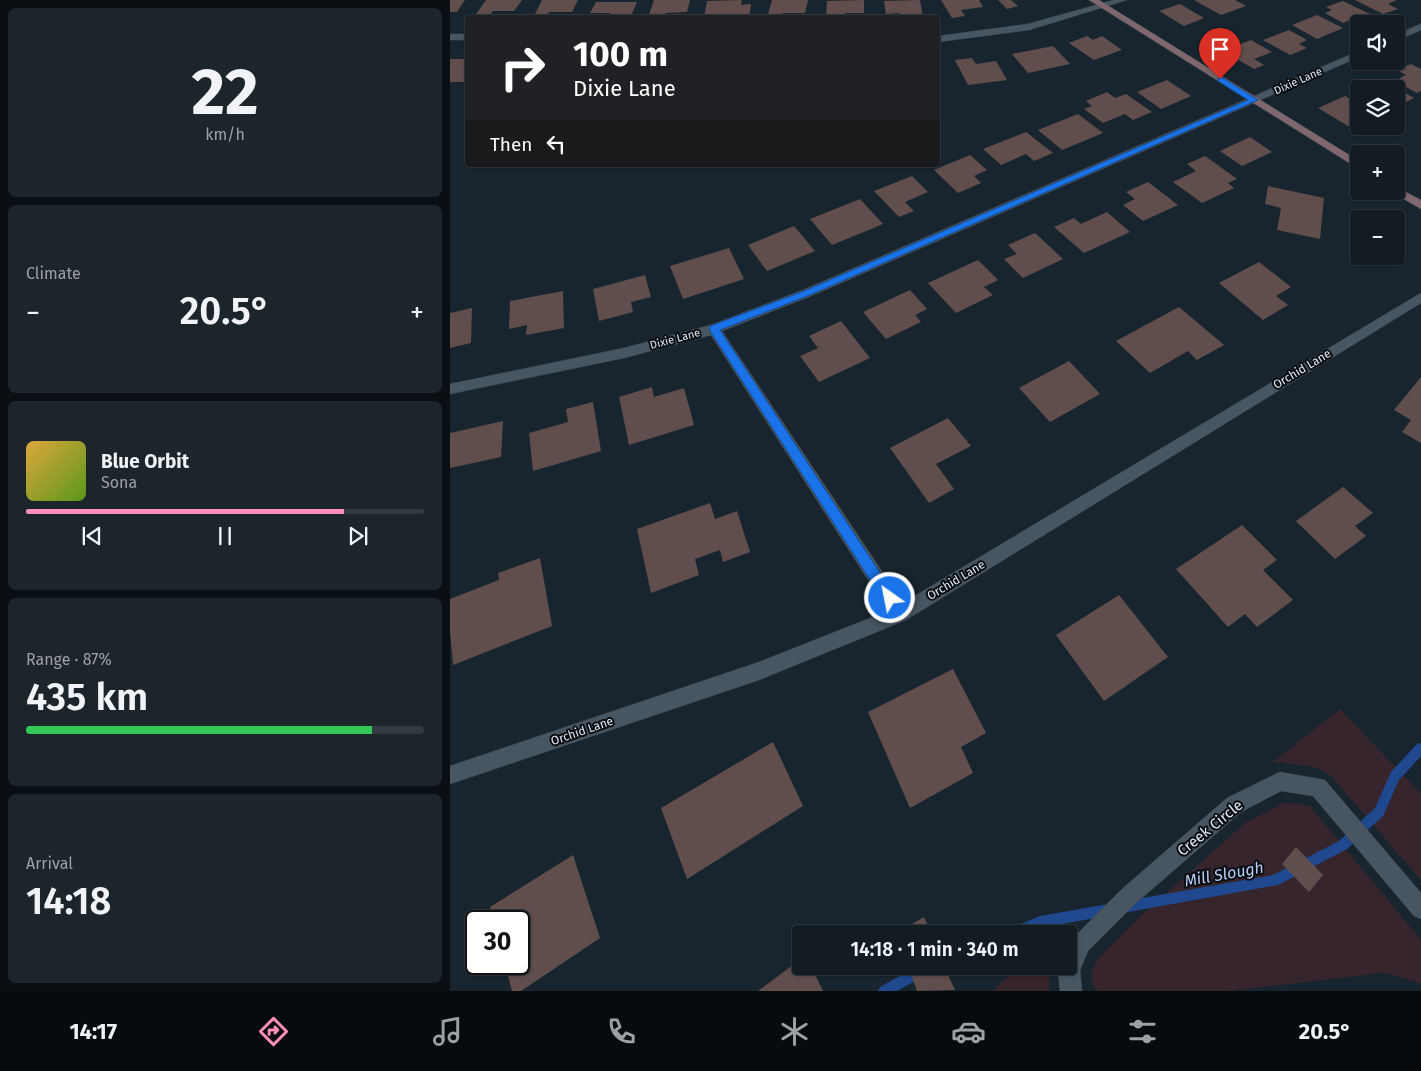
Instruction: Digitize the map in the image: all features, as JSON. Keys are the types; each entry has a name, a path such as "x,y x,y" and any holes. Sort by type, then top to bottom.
{"street":[{"path":"1093,0 1350,160"},
{"path":"940,38 1029,27 1123,0"},
{"path":"1405,34 1421,27"},
{"path":"450,37 465,38"},
{"name":"Dixie Lane","path":"450,389 624,353 714,329 807,293 1350,58"},
{"path":"1405,195 1421,205"},
{"name":"Orchid Lane","path":"450,775 758,671 900,614 1421,296"},
{"path":"714,329 900,614"},
{"name":"Creek Circle","path":"1071,991 1069,969 1081,944 1129,896 1234,805 1280,781 1318,787 1421,909"}],"shaded area":[{"path":"1340,709 1421,794 1421,880 1331,776 1318,768 1280,762 1272,763"},
{"path":"1285,802 1310,806 1421,940 1421,984 1382,973 1229,991 1097,991 1092,984 1091,973 1098,959 1142,915 1245,823"},
{"path":"1011,975 1049,975 1049,991 992,991"}],"building":[{"path":"450,0 465,0 457,12 450,12"},
{"path":"486,0 522,0 514,11 493,11 490,15 475,15"},
{"path":"542,0 578,0 572,12 549,12 548,15 534,15"},
{"path":"654,0 690,0 687,12 649,15"},
{"path":"742,0 741,5 751,4 749,15 705,15 707,1"},
{"path":"772,0 808,0 805,13 768,15"},
{"path":"864,0 864,13 826,15 827,1"},
{"path":"920,0 922,15 886,14 884,1"},
{"path":"941,0 979,0 983,7 961,10 965,16 952,18"},
{"path":"998,0 1011,0 1018,6 1007,9"},
{"path":"1194,0 1235,0 1246,6 1221,15"},
{"path":"1355,0 1397,0 1388,4 1398,9 1383,14"},
{"path":"1343,1 1372,15 1350,15 1350,20 1343,23 1325,13 1332,10 1326,7"},
{"path":"596,2 637,2 631,15 590,13"},
{"path":"1180,4 1204,18 1184,26 1159,11"},
{"path":"1317,15 1343,28 1317,39 1292,25"},
{"path":"1289,30 1307,40 1299,44 1307,48 1290,55 1263,40"},
{"path":"1087,36 1093,40 1102,36 1122,50 1094,60 1069,43"},
{"path":"1251,40 1272,52 1254,59 1264,65 1254,69 1223,51"},
{"path":"1053,46 1070,64 1028,73 1012,54"},
{"path":"972,58 976,64 996,61 1007,80 968,85 955,60"},
{"path":"450,59 465,59 465,82 450,82"},
{"path":"1411,64 1421,69 1421,91 1417,93 1405,86 1405,80 1397,80 1406,75 1397,70 1405,70 1405,67"},
{"path":"1167,80 1191,96 1161,109 1137,92"},
{"path":"1107,92 1115,98 1126,94 1152,112 1133,120 1125,114 1103,123 1084,109 1092,106 1086,101"},
{"path":"1405,93 1414,98 1405,102"},
{"path":"1345,96 1350,99 1350,125 1348,126 1318,108"},
{"path":"1078,114 1103,133 1062,150 1038,130"},
{"path":"1026,132 1053,153 1034,161 1026,154 1001,165 983,149"},
{"path":"1250,137 1272,152 1242,166 1220,151"},
{"path":"970,155 987,170 974,176 981,183 958,193 934,170"},
{"path":"1205,156 1237,179 1228,183 1234,188 1202,203 1173,182 1196,171 1187,164"},
{"path":"912,176 928,192 905,202 914,211 899,217 874,191"},
{"path":"1148,182 1178,205 1143,221 1123,205 1135,199 1126,192"},
{"path":"1268,186 1324,198 1320,239 1277,230 1281,208 1265,204"},
{"path":"860,199 883,224 832,245 810,219"},
{"path":"1107,212 1130,232 1084,253 1054,227 1074,218 1081,224"},
{"path":"794,226 815,251 767,271 748,245"},
{"path":"1035,233 1063,259 1023,278 1004,259 1017,254 1008,245"},
{"path":"729,248 744,279 683,299 670,266"},
{"path":"978,260 998,280 984,287 993,295 956,313 928,283"},
{"path":"1259,262 1291,287 1276,296 1288,305 1263,320 1219,283"},
{"path":"645,275 651,297 631,302 633,312 599,321 593,289"},
{"path":"910,290 927,309 915,315 921,322 886,339 863,312"},
{"path":"563,291 564,328 526,335 527,325 509,329 510,301"},
{"path":"1179,307 1224,345 1197,360 1188,351 1150,373 1116,341"},
{"path":"472,308 471,343 450,348 450,313"},
{"path":"841,321 870,358 819,382 800,356 818,348 809,336"},
{"path":"1069,361 1100,394 1050,422 1019,388"},
{"path":"1421,377 1421,443 1402,432 1411,420 1394,410"},
{"path":"652,387 654,397 684,388 694,425 629,445 619,397"},
{"path":"593,402 601,451 533,471 529,433 568,422 566,409"},
{"path":"948,418 971,446 936,464 954,489 929,503 890,448"},
{"path":"503,421 501,457 450,468 450,433"},
{"path":"1343,487 1373,513 1355,526 1366,536 1335,559 1296,521"},
{"path":"710,503 715,519 737,511 750,552 723,562 720,550 695,559 699,575 651,593 637,529"},
{"path":"1242,525 1277,560 1263,570 1293,600 1257,627 1245,614 1228,627 1176,569"},
{"path":"540,558 552,626 453,665 450,599 499,580 498,573"},
{"path":"1119,595 1168,657 1104,701 1056,635"},
{"path":"953,669 986,733 961,747 973,773 910,808 868,712"},
{"path":"773,742 803,806 687,879 661,808"},
{"path":"1296,847 1323,875 1309,892 1282,864"},
{"path":"573,855 600,938 521,991 512,991 508,975 530,975 530,910 491,910 490,907"},
{"path":"924,917 927,925 910,925"},
{"path":"792,966 792,975 815,975 823,991 758,991"},
{"path":"911,975 948,975 955,990 917,991"}],"waterway":[{"name":"Mill Slough","path":"1032,925 1040,922 1274,881 1343,845 1379,812 1395,776 1421,748"},
{"name":"Mill Slough","path":"884,991 914,975"}],"route":[{"path":"890,598 714,329 807,293 1254,100 1220,79"}]}
